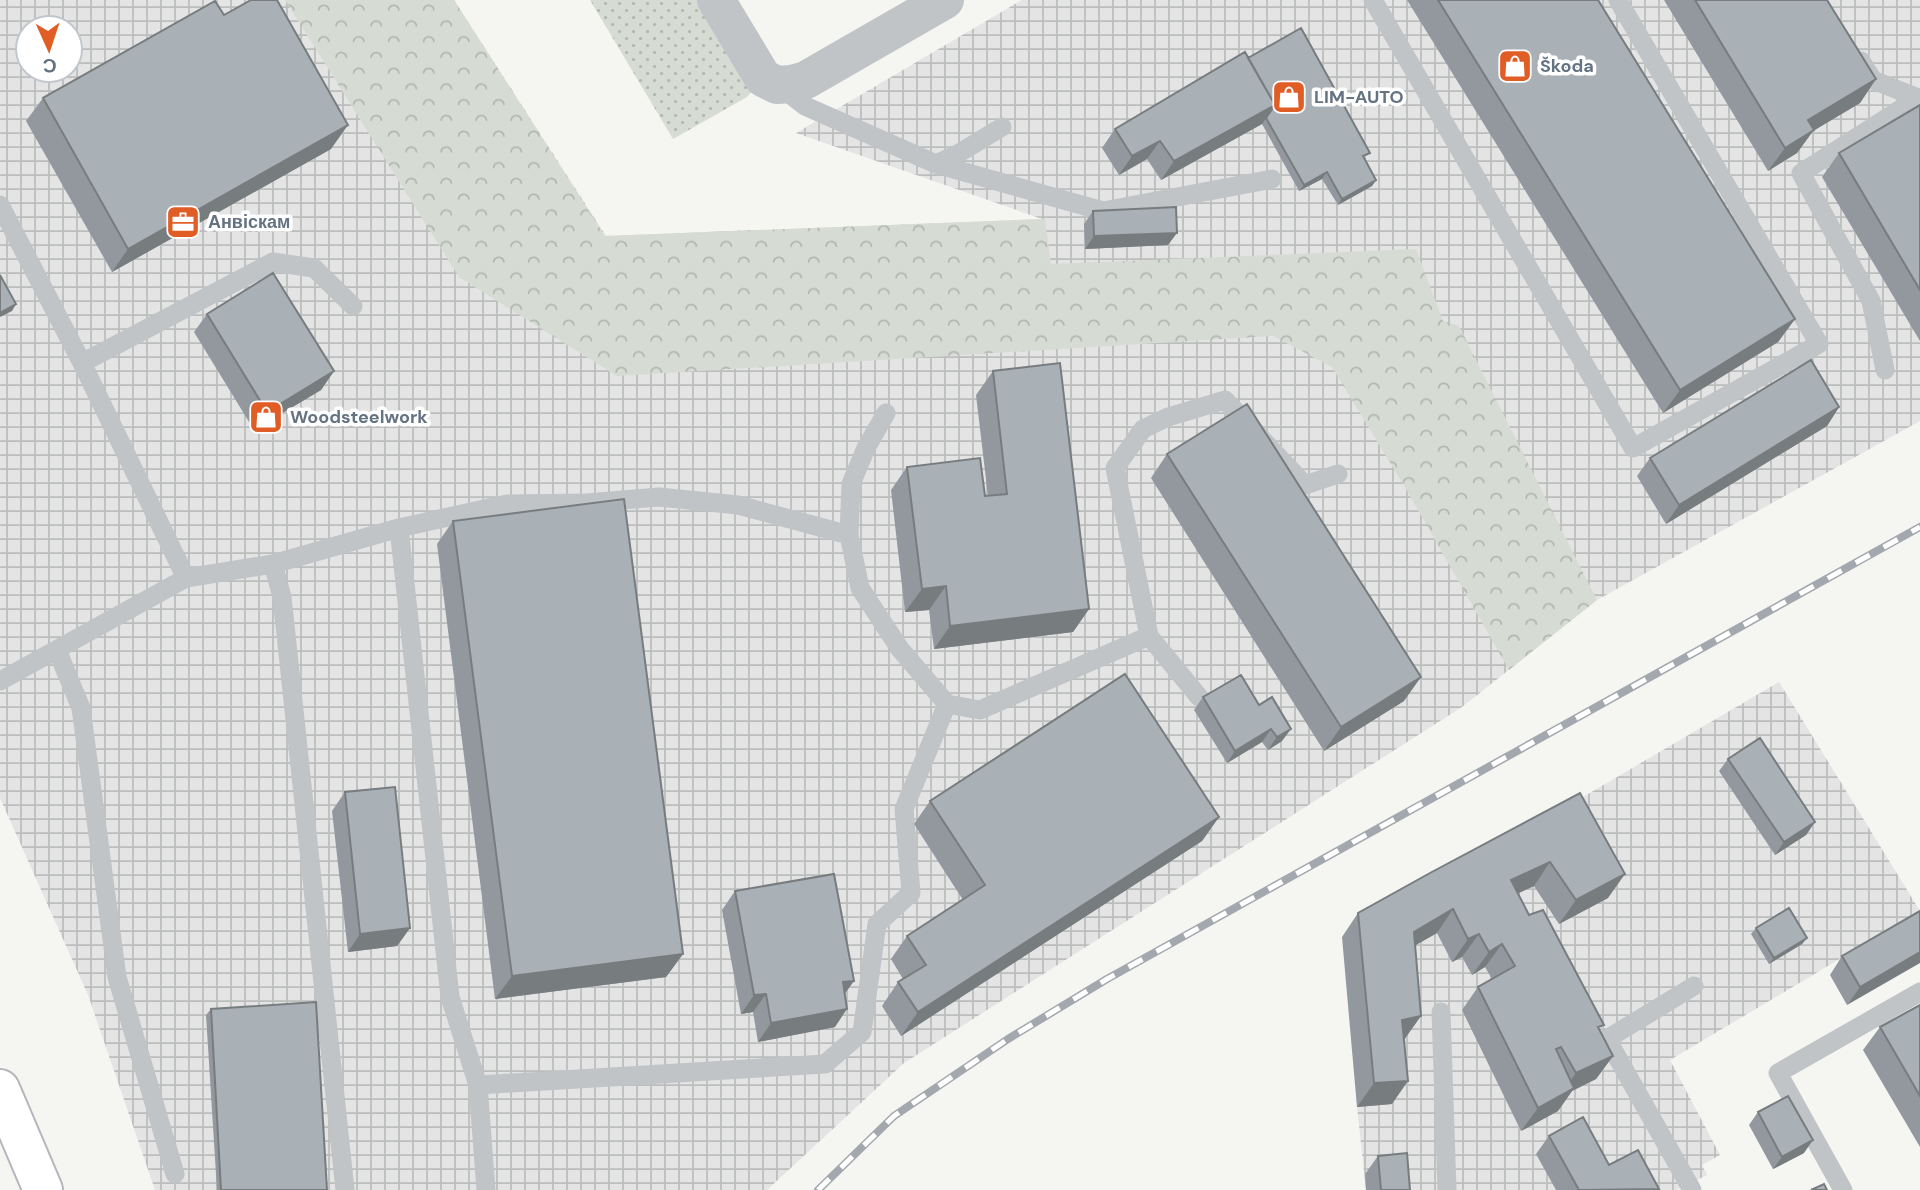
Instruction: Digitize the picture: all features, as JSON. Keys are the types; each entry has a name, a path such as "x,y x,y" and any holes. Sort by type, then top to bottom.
{"main road":[{"path":"0,1089 43,1190"}],"street":[{"path":"716,0 763,78 777,85 806,80 944,0"}],"lane":[{"path":"1373,0 1633,448 1819,344 1618,0"},
{"path":"1852,46 1873,80 1919,99"},
{"path":"777,85 805,106 936,164 1103,211 1272,179"},
{"path":"1885,370 1871,301 1801,173 1919,99"},
{"path":"936,164 1002,127"},
{"path":"0,205 82,363 186,578"},
{"path":"82,363 273,262 314,268 353,306"},
{"path":"1199,697 1149,636 1115,468 1143,429 1168,417 1226,400 1305,485 1338,474"},
{"path":"886,413 850,484 849,535 860,588 900,649 947,704 980,710 1149,636"},
{"path":"0,681 186,578 273,564 399,528 507,504 586,503 659,497 738,505 849,535"},
{"path":"399,528 450,997 478,1086 486,1190"},
{"path":"273,564 282,597 345,1190"},
{"path":"57,650 81,708 117,977 175,1174"},
{"path":"478,1086 825,1064 862,1032 877,924 911,893 904,809 947,704"},
{"path":"1692,1190 1606,1039 1694,986"},
{"path":"1843,1190 1778,1073 1920,992"},
{"path":"1441,1012 1447,1190"}],"shaded area":[{"path":"0,0 454,0 606,236 1042,219 796,133 1022,0 1920,0 1920,421 1597,600 1462,707 904,1063 767,1190 155,1190 88,995 0,798"},
{"path":"1779,682 1920,911 1670,1060 1720,1155 1702,1165 1707,1175 1677,1190 1366,1190 1357,1107 1414,896"}],"green space":[{"path":"285,0 454,0 605,236 1045,219 1051,264 1416,249 1443,321 1459,326 1597,600 1509,670 1406,489 1332,367 1273,336 617,376 459,277"},
{"path":"590,0 708,0 754,89 747,97 673,139"}],"building":[{"path":"251,0 277,0 348,125 128,249 43,98 68,84 84,84 84,75 215,1 224,15"},
{"path":"1438,0 1598,0 1795,319 1680,390"},
{"path":"1695,0 1827,0 1876,79 1808,120 1814,130 1785,148"},
{"name":"LIM-AUTO","path":"1301,28 1370,153 1363,156 1376,180 1342,199 1327,172 1304,185 1266,118 1275,105 1248,58"},
{"path":"1245,52 1275,105 1174,161 1160,141 1132,156 1115,129"},
{"path":"1920,105 1920,290 1839,153"},
{"path":"1176,207 1177,233 1094,236 1093,211"},
{"path":"273,273 334,371 267,412 207,314"},
{"path":"0,275 16,304 0,313"},
{"path":"1811,360 1839,407 1679,505 1650,458"},
{"path":"1060,363 1089,609 950,626 946,586 922,589 907,467 980,458 985,496 1007,494 993,371"},
{"path":"1247,404 1421,677 1341,727 1167,454"},
{"path":"624,499 683,954 512,976 453,521"},
{"path":"1125,674 1219,817 918,1012 898,982 926,965 907,936 985,885 930,801"},
{"path":"1241,675 1259,705 1272,697 1291,729 1277,737 1271,729 1235,751 1203,697"},
{"path":"1760,738 1815,822 1784,842 1728,759"},
{"path":"395,787 410,928 360,934 345,792"},
{"path":"1580,793 1625,874 1576,900 1550,862 1511,880 1529,915 1543,910 1604,1025 1598,1027 1613,1056 1576,1073 1561,1047 1556,1049 1574,1088 1538,1108 1478,987 1515,966 1502,944 1489,952 1479,934 1468,939 1453,909 1414,932 1421,1016 1402,1020 1408,1081 1374,1083 1358,913"},
{"path":"834,874 854,981 843,982 847,1009 771,1023 766,994 754,995 735,891"},
{"path":"1789,908 1807,938 1774,958 1756,928"},
{"path":"1920,911 1920,952 1860,987 1842,956"},
{"path":"316,1002 327,1190 221,1190 211,1009"},
{"path":"1920,1005 1920,1096 1880,1027"},
{"path":"1788,1096 1813,1140 1782,1157 1758,1112"},
{"path":"1583,1117 1609,1165 1638,1150 1659,1189 1579,1190 1549,1136"},
{"path":"1407,1153 1410,1190 1381,1190 1378,1156"},
{"path":"1824,1184 1827,1190 1811,1190"}],"railway":[{"path":"818,1190 894,1116 1008,1039 1107,979 1920,527"}],"place":[{"name":"Škoda","path":"1515,66"},
{"name":"LIM-AUTO","path":"1289,97"},
{"name":"Анвіскам","path":"183,222"},
{"name":"Woodsteelwork","path":"266,417"}]}
